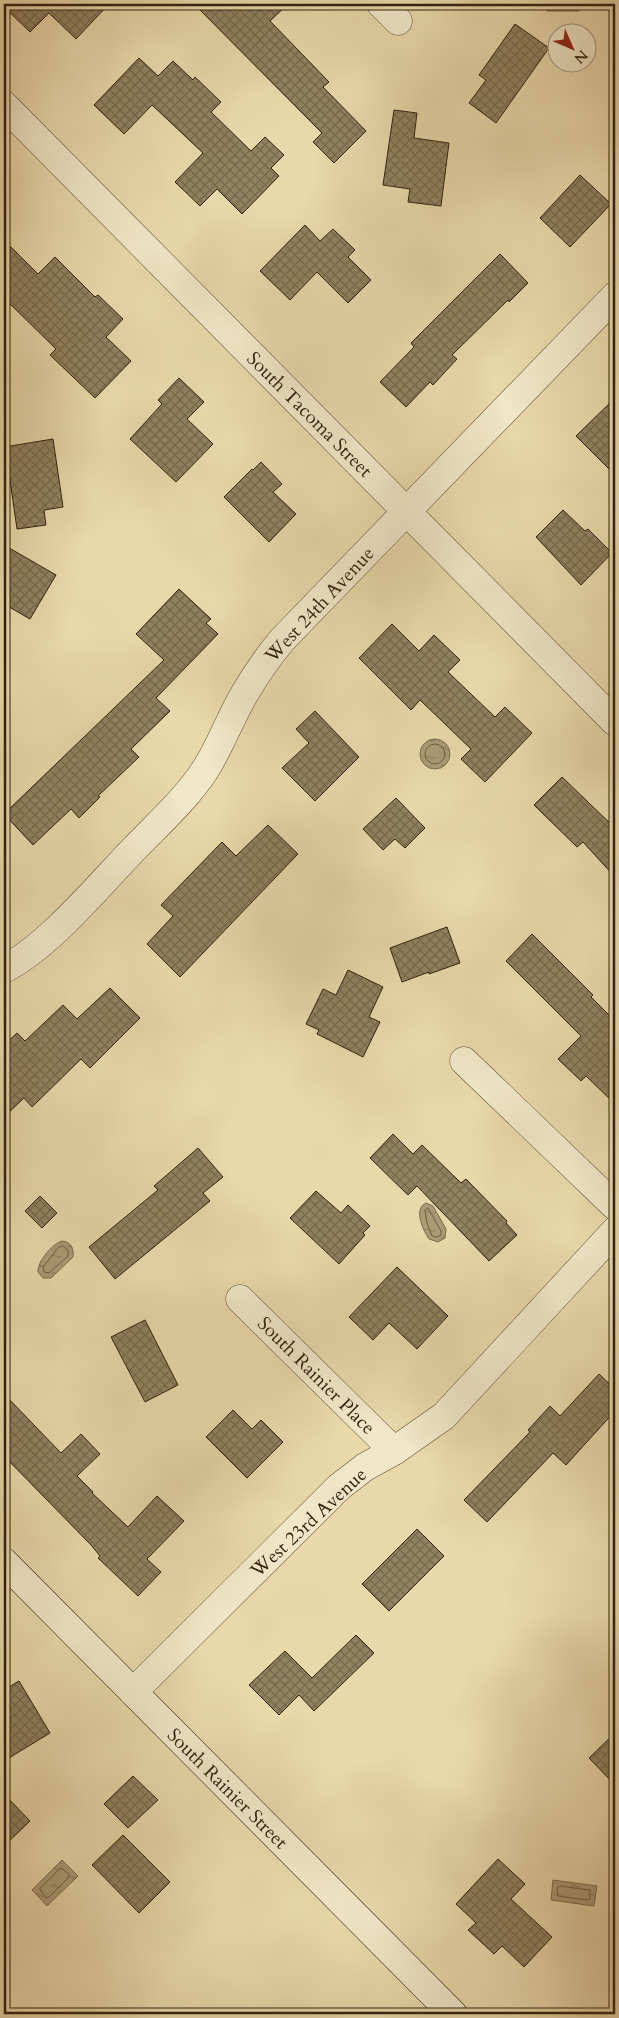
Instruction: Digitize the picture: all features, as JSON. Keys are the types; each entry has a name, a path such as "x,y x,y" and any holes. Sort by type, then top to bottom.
{"street":[{"name":"South Tacoma Street","path":"4,105 615,722"},
{"name":"West 24th Avenue","path":"4,969 49,936 183,798 204,772 244,694 260,668 282,640 615,296"},
{"path":"464,1061 615,1206"},
{"name":"West 23rd Avenue","path":"133,1692 339,1487 365,1467 394,1451 444,1416 615,1231"},
{"name":"South Rainier Place","path":"240,1299 394,1451"},
{"name":"South Rainier Street","path":"4,1562 453,2014"}],"water":[{"path":"536,4 584,4 579,11 547,11 542,6 537,6"},
{"path":"435,739 446,743 450,754 446,765 435,769 424,765 420,754 424,743"},
{"path":"426,1203 433,1206 446,1229 445,1238 438,1242 429,1239 420,1220 420,1210"},
{"path":"62,1241 71,1246 73,1257 51,1278 43,1278 38,1272 40,1263 50,1249"},
{"path":"62,1860 78,1876 47,1906 32,1890"},
{"path":"553,1880 597,1886 594,1906 551,1900"}],"building":[{"path":"4,4 109,4 76,39 49,13 30,32 4,7"},
{"path":"194,4 288,4 270,21 329,82 323,87 366,131 334,163 313,142 322,133"},
{"path":"515,24 546,46 546,52 496,123 469,103 486,80 479,75"},
{"path":"139,58 158,76 173,61 193,80 195,77 221,102 211,112 251,151 265,137 284,155 271,168 279,176 242,214 217,189 200,206 175,182 203,153 152,105 124,134 94,105"},
{"path":"394,110 417,113 414,138 449,143 441,206 408,202 410,189 383,185"},
{"path":"580,175 611,204 570,247 540,218"},
{"path":"305,225 320,241 333,229 355,250 348,257 371,280 348,303 317,272 290,300 260,271"},
{"path":"4,240 38,274 55,257 95,297 98,295 123,319 106,337 131,361 95,398 50,355 56,349 4,298"},
{"path":"500,254 528,283 452,355 457,359 433,385 430,382 406,407 380,382 414,347 411,343"},
{"path":"179,378 204,402 187,419 213,444 176,482 130,439 162,404 158,400"},
{"path":"615,398 615,475 576,436"},
{"path":"53,439 63,507 44,510 46,525 17,529 9,473 4,473 4,447"},
{"path":"261,462 282,484 273,492 296,514 269,542 224,497"},
{"path":"563,510 585,531 588,529 612,553 581,585 536,537"},
{"path":"4,545 56,575 30,619 4,604"},
{"path":"179,589 211,619 206,623 218,634 156,698 170,711 131,749 139,757 98,796 100,797 79,818 71,809 33,845 4,814 164,660 136,634"},
{"path":"392,624 419,651 434,635 460,660 448,672 495,717 505,707 532,733 485,782 461,759 471,749 420,700 411,710 359,658"},
{"path":"315,711 359,757 315,801 282,768 309,743 296,729"},
{"path":"562,777 615,828 615,877 583,842 577,847 534,805"},
{"path":"396,798 425,828 405,848 395,839 383,850 363,829"},
{"path":"268,825 298,854 180,977 147,944 173,916 161,905 222,842 236,856"},
{"path":"447,927 460,963 402,982 390,948"},
{"path":"532,934 593,995 591,997 615,1021 615,1104 586,1076 581,1081 558,1059 581,1036 506,961"},
{"path":"348,970 383,987 369,1017 380,1022 363,1057 317,1034 319,1030 306,1024 323,989 336,995"},
{"path":"110,988 140,1018 90,1068 81,1059 32,1107 24,1098 4,1117 4,1045 17,1033 25,1041 63,1005 77,1019"},
{"path":"393,1134 413,1154 422,1145 461,1183 466,1179 507,1221 506,1223 517,1235 489,1261 417,1186 408,1195 370,1158"},
{"path":"198,1148 223,1177 203,1193 210,1201 115,1279 89,1247 158,1190 154,1186"},
{"path":"316,1191 341,1213 348,1205 370,1226 363,1233 365,1235 339,1264 290,1218"},
{"path":"40,1196 57,1213 42,1228 25,1211"},
{"path":"397,1267 448,1316 417,1349 389,1323 373,1340 349,1317"},
{"path":"145,1320 178,1385 145,1402 111,1337"},
{"path":"599,1374 615,1389 615,1411 566,1465 553,1453 487,1522 464,1500 530,1432 528,1430 550,1406 560,1416"},
{"path":"4,1394 61,1453 81,1434 100,1454 77,1476 128,1527 157,1496 184,1521 147,1559 161,1572 138,1596 98,1558 100,1556 91,1545 4,1456"},
{"path":"233,1410 252,1429 261,1420 283,1442 247,1478 206,1437"},
{"path":"417,1529 444,1556 389,1611 362,1584"},
{"path":"356,1635 374,1653 314,1711 299,1695 279,1715 249,1685 285,1651 312,1678"},
{"path":"19,1681 50,1733 4,1761 4,1690"},
{"path":"615,1733 615,1785 589,1758"},
{"path":"133,1776 158,1800 128,1828 104,1804"},
{"path":"4,1794 30,1821 4,1846"},
{"path":"123,1835 170,1882 139,1913 92,1865"},
{"path":"498,1859 525,1884 511,1899 552,1937 524,1967 502,1946 494,1954 468,1930 476,1923 456,1904"}]}
